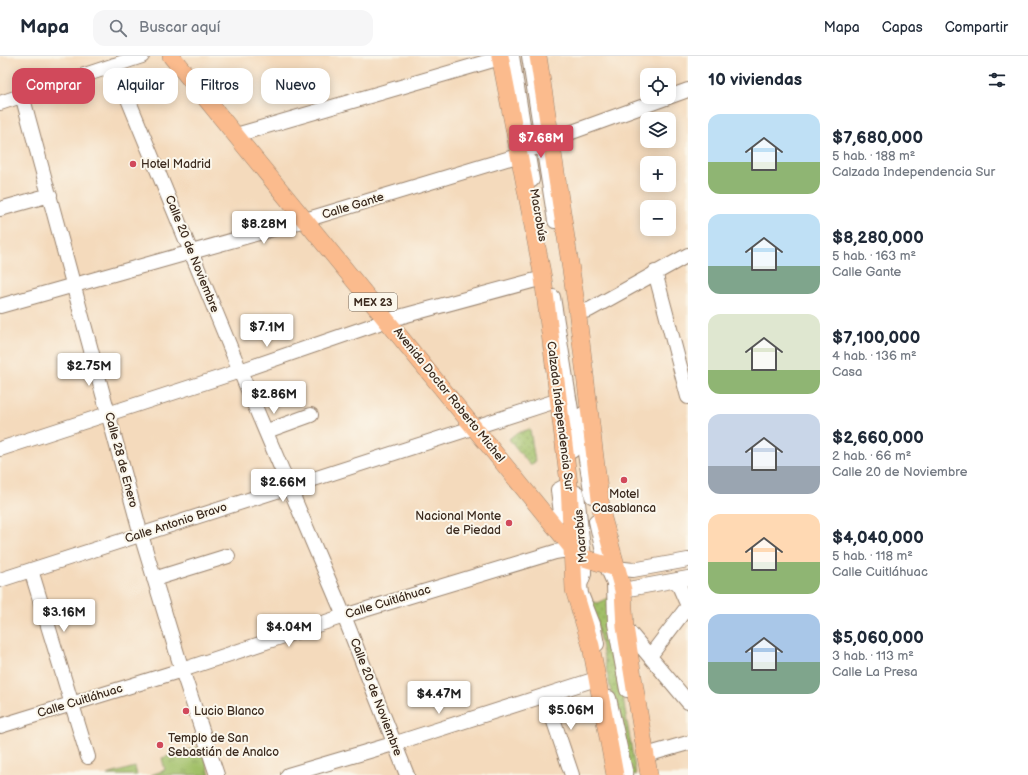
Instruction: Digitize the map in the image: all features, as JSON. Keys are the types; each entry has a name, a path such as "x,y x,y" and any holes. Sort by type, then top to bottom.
{"main road":[{"name":"Avenida Doctor Roberto Michel","path":"171,56 388,320 474,428 561,517"},
{"name":"Calzada Independencia Sur","path":"504,57 524,153 543,278 569,484 561,517 579,554 574,590 591,646 596,679 616,775"},
{"path":"541,61 547,142 577,309 602,515 611,566 623,590 622,601 625,627 649,775"},
{"name":"Calle Cuitláhuac","path":"579,554 611,566"}],"street":[{"path":"95,71 142,56"},
{"name":"Macrobús","path":"529,56 547,142 584,408 583,440 593,508 611,566 614,583 615,624 642,775"},
{"path":"236,135 504,57"},
{"name":"Calle 20 de Noviembre","path":"114,65 240,371 267,431 289,487 344,616 393,744 407,775"},
{"name":"Calle Gante","path":"0,306 305,220 524,153 547,142 688,90"},
{"path":"0,103 12,99"},
{"name":"Calle 28 de Enero","path":"25,104 110,414 141,535 182,670 217,775"},
{"name":"Macrobús","path":"524,153 560,335 571,410 571,441 579,554 584,574 580,585 581,594 593,624 626,775"},
{"path":"0,209 50,195"},
{"path":"577,309 583,311 589,310 688,255"},
{"path":"655,272 688,397"},
{"path":"0,449 240,371 388,320 543,278"},
{"name":"Calle Antonio Bravo","path":"0,580 558,400"},
{"path":"267,431 311,415"},
{"name":"Calle Cuitláhuac","path":"0,726 182,670 344,616 555,552 579,554"},
{"path":"154,580 228,556"},
{"path":"611,566 633,570 688,560"},
{"path":"31,570 88,758"},
{"path":"623,590 683,580 688,606 650,656"},
{"path":"625,627 688,702"},
{"path":"288,775 393,744 596,679"},
{"path":"545,695 572,775"},
{"path":"646,755 688,743"}],"green space":[{"path":"530,429 535,462 530,465 509,439 515,434"},
{"path":"609,598 610,621 636,775 628,775 597,624 590,601 598,603"},
{"path":"202,746 210,775 151,775 165,770 162,758"},
{"path":"135,767 137,775 107,775"}],"place":[{"name":"Hotel Madrid","path":"133,164"},
{"name":"Motel Casablanca","path":"624,480"},
{"name":"Nacional Monte de Piedad","path":"509,523"},
{"name":"Lucio Blanco","path":"186,711"},
{"name":"Templo de San Sebastián de Analco","path":"160,745"}]}
